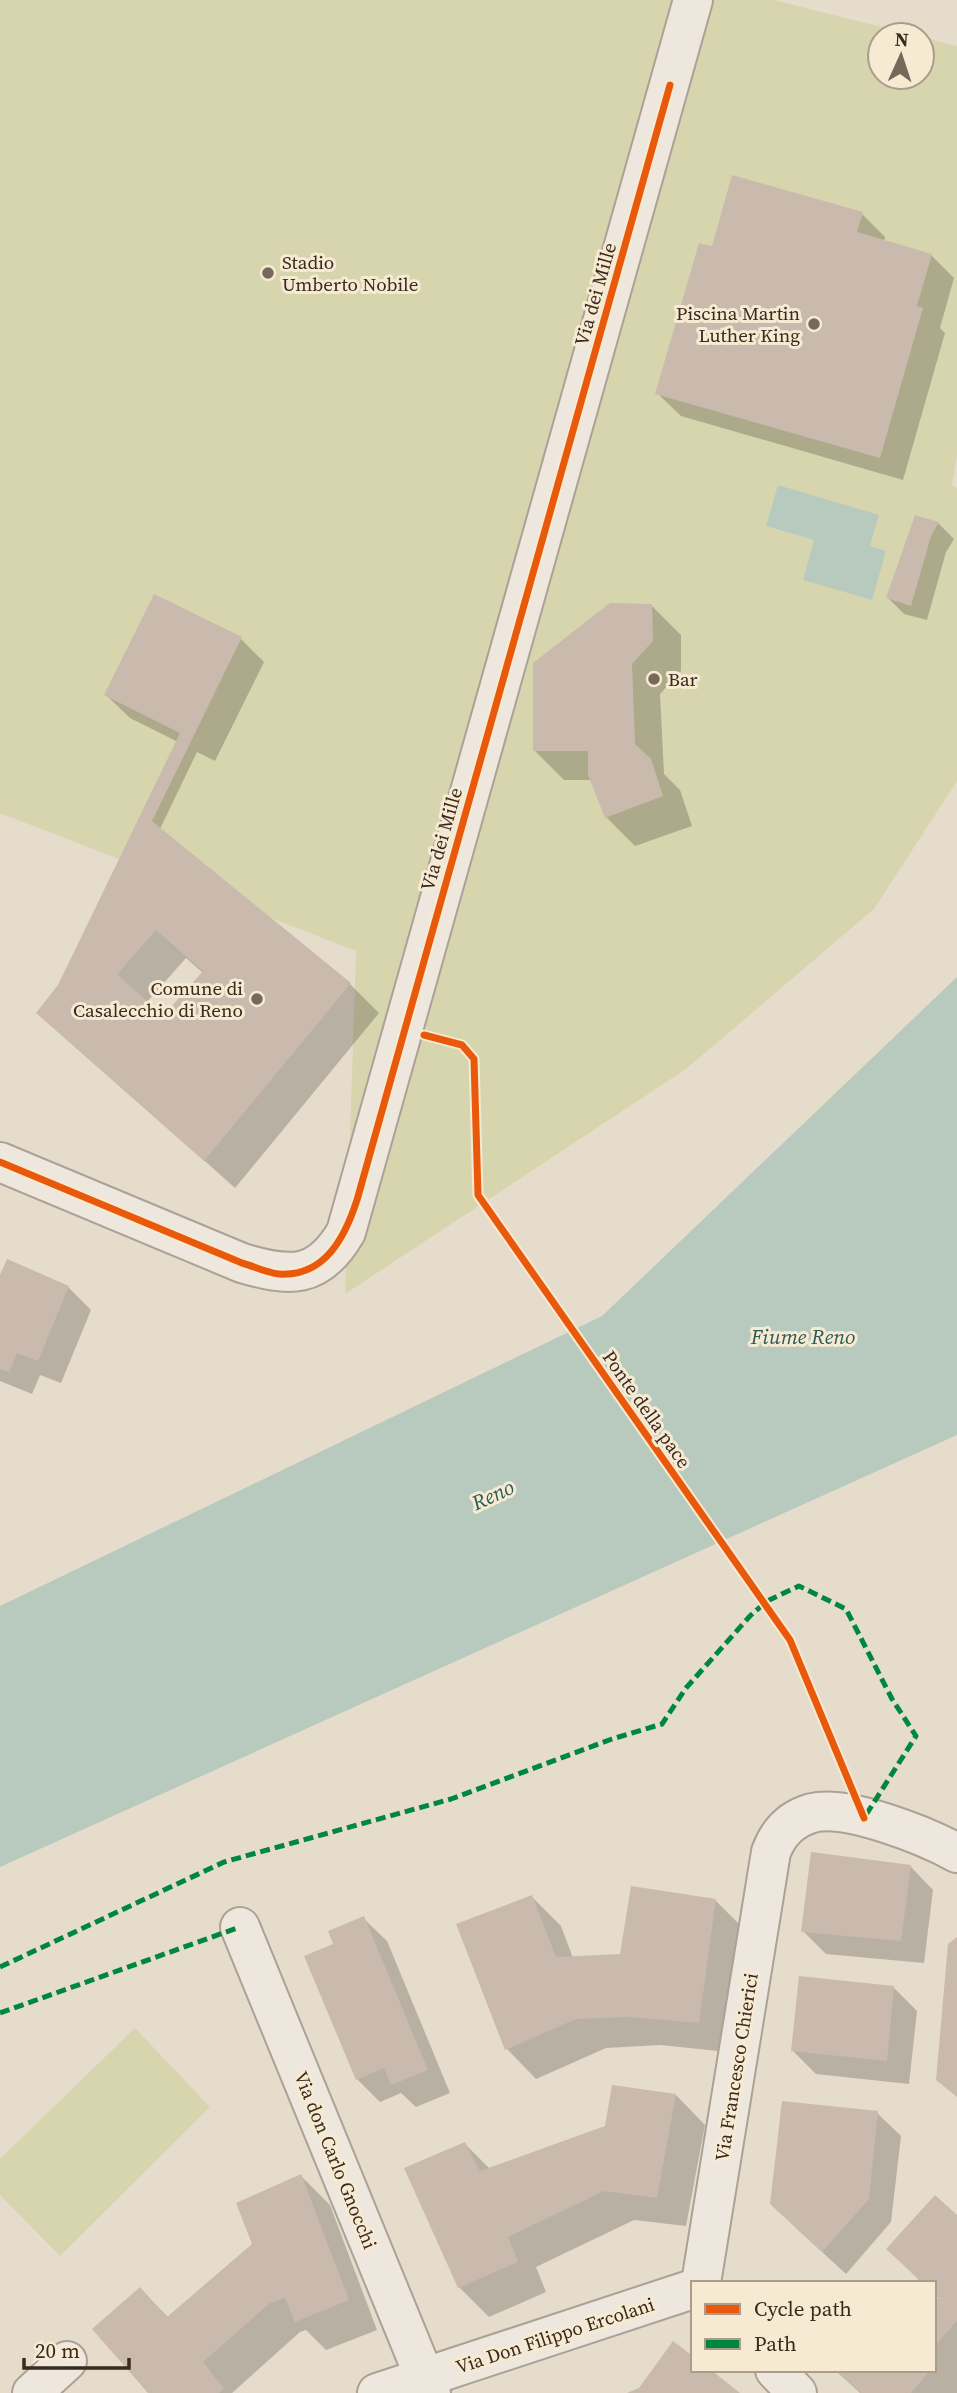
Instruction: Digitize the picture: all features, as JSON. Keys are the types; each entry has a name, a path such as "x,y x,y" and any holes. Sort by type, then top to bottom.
{"street":[{"name":"Via dei Mille","path":"0,1162 279,1274 315,1266 328,1257 346,1232 693,0"},
{"name":"Via Francesco Chierici","path":"701,2281 771,1852 778,1834 791,1823 813,1812 835,1812 864,1818 940,1844 957,1853"},
{"name":"Via don Carlo Gnocchi","path":"240,1927 428,2385"},
{"name":"Via Don Filippo Ercolani","path":"377,2393 428,2385 691,2291"},
{"path":"32,2393 67,2361"},
{"path":"777,2372 797,2393"}],"shaded area":[{"path":"0,0 774,0 866,23 866,91 936,91 936,41 957,46 957,456 952,485 957,488 957,781 874,909 686,1069 345,1294 356,951 0,813"},
{"path":"135,2028 210,2107 60,2256 0,2195 0,2159"}],"water":[{"path":"778,485 879,515 870,546 886,551 872,600 803,580 814,540 766,526"},
{"name":"Fiume Reno","path":"957,977 957,1435 0,1867 0,1606 602,1316"}],"building":[{"path":"732,175 863,212 857,232 932,254 917,306 923,308 880,458 655,394 699,243 712,246"},
{"path":"915,515 939,522 931,536 911,606 886,598"},
{"name":"Comune di Casalecchio di Reno","path":"154,594 242,637 152,821 351,983 204,1161 36,1013 58,985 180,733 104,695","holes":["156,930 203,971 163,1016 117,974"]},
{"path":"610,603 652,604 653,641 632,664 635,744 651,759 663,796 605,818 588,775 588,751 533,751 533,663"},
{"path":"7,1259 69,1286 38,1361 17,1353 9,1372 0,1369 0,1275"},
{"path":"811,1852 911,1865 901,1941 801,1932"},
{"path":"631,1886 716,1899 699,2023 629,2017 576,2019 505,2050 456,1924 532,1895 556,1957 620,1954"},
{"path":"364,1916 428,2070 391,2085 384,2068 356,2080 304,1956 333,1944 328,1931"},
{"path":"957,1937 957,2097 936,2080 948,1944"},
{"path":"799,1976 894,1986 887,2061 791,2051"},
{"path":"612,2085 676,2094 657,2198 604,2191 508,2237 518,2262 458,2288 404,2168 465,2142 480,2171 605,2126"},
{"path":"782,2101 878,2111 869,2199 822,2252 770,2204"},
{"path":"301,2174 349,2300 295,2322 285,2298 270,2303 203,2362 224,2389 219,2393 148,2393 92,2329 140,2287 167,2317 252,2244 236,2203"},
{"path":"935,2195 957,2215 957,2321 936,2344 936,2300 939,2297 936,2295 936,2281 921,2281 886,2249"},
{"path":"673,2341 691,2354 691,2372 714,2372 740,2393 627,2393 639,2388"},
{"path":"837,2372 929,2372 911,2393 861,2393"}],"marked path":[{"path":"0,1967 224,1862 451,1799 612,1739 662,1724 686,1688 750,1616 767,1601 799,1586 846,1609 892,1699 916,1736 864,1818"},
{"path":"0,2013 240,1927"}],"cycle path":[{"path":"0,1162 242,1263 270,1272 295,1273 309,1269 321,1262 339,1240 357,1200 670,85"},
{"name":"Ponte della pace","path":"424,1035 462,1045 474,1059 478,1195 790,1640 864,1818"}],"place":[{"name":"Stadio Umberto Nobile","path":"268,273"},
{"name":"Piscina Martin Luther King","path":"814,324"},
{"name":"Bar","path":"654,679"},
{"name":"Comune di Casalecchio di Reno","path":"257,999"}],"water label":[{"name":"Reno","path":"493,1495"}]}
